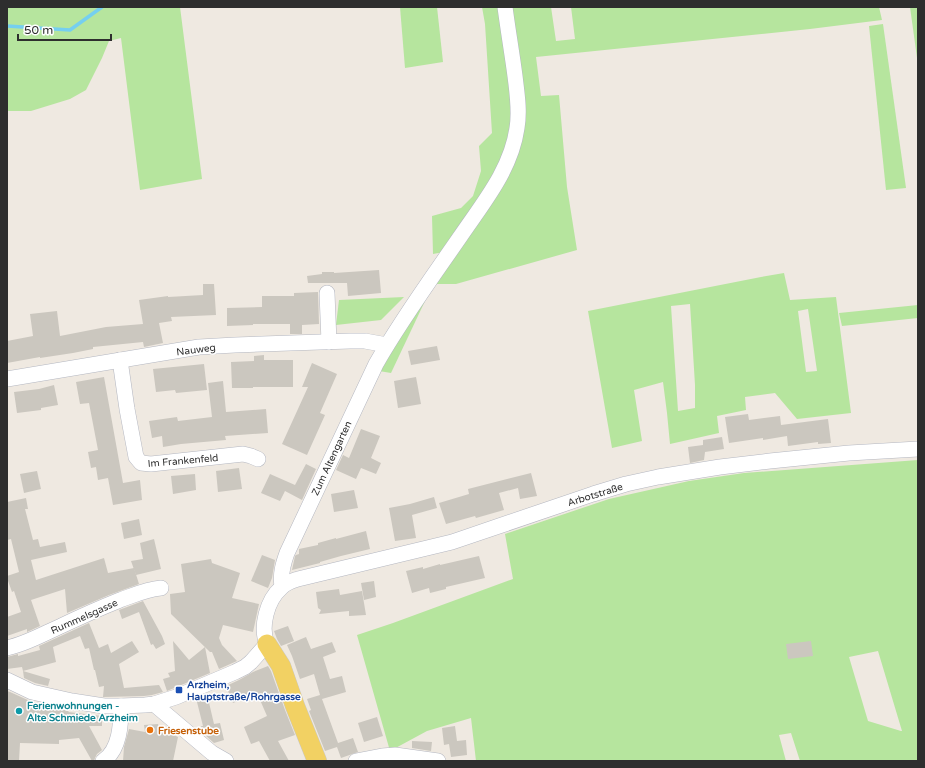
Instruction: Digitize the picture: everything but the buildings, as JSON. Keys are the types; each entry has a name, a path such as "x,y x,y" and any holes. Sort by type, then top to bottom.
{"main road":[{"path":"267,644 281,666 317,761"}],"street":[{"name":"Zum Altengarten","path":"282,586 281,574 283,563 289,548 372,371 387,345 429,282 498,182 507,163 518,126 518,105 505,7"},
{"path":"327,293 329,342"},
{"name":"Nauweg","path":"7,379 199,347 365,341 387,345"},
{"name":"Im Frankenfeld","path":"120,360 136,457 141,463 151,464 243,454 258,459"},
{"name":"Arbotstraße","path":"282,586 298,579 452,542 593,494 626,484 658,477 770,460 918,449"},
{"path":"7,680 32,692 88,704 121,706 154,704 189,692 245,668 267,644 264,634 264,623 273,596 282,586"},
{"name":"Rummelsgasse","path":"7,648 36,638 139,592 153,588 161,588"},
{"path":"154,704 212,753 226,761"},
{"path":"104,761 112,753 117,739 121,719 121,706"},
{"path":"356,761 382,756 438,761"}],"green space":[{"path":"7,7 180,7 202,179 140,190 121,38 109,41 86,90 70,99 31,111 7,111"},
{"path":"400,7 437,7 443,62 405,68"},
{"path":"482,7 551,7 556,41 575,39 571,7 879,7 882,20 810,29 536,57 541,96 559,95 567,187 577,250 456,284 433,284 449,251 433,254 432,216 461,208 473,196 481,171 479,146 492,133 485,24"},
{"path":"910,7 918,7 918,65"},
{"path":"883,24 906,188 886,190 869,26"},
{"path":"784,273 790,300 836,297 851,413 797,419 775,393 745,397 746,410 717,416 719,433 670,444 663,382 634,390 642,441 612,448 588,311","holes":["690,304 695,408 678,411 671,306","808,309 817,371 806,372 798,311"]},
{"path":"425,294 425,301 391,373 379,371"},
{"path":"404,297 381,320 336,325 339,300"},
{"path":"918,305 918,318 842,326 839,313"},
{"path":"918,460 918,761 800,761 791,733 779,735 786,761 476,761 471,718 427,731 390,751 357,635 513,579 505,534 609,499 689,481 744,473","holes":["878,651 902,731 868,721 849,657"]}],"waterway":[{"path":"7,26 70,30 102,7"}],"place":[{"name":"Arzheim, Hauptstraße/Rohrgasse","path":"179,690"},
{"name":"Ferienwohnungen - Alte Schmiede Arzheim","path":"19,711"},
{"name":"Friesenstube","path":"150,730"}]}
